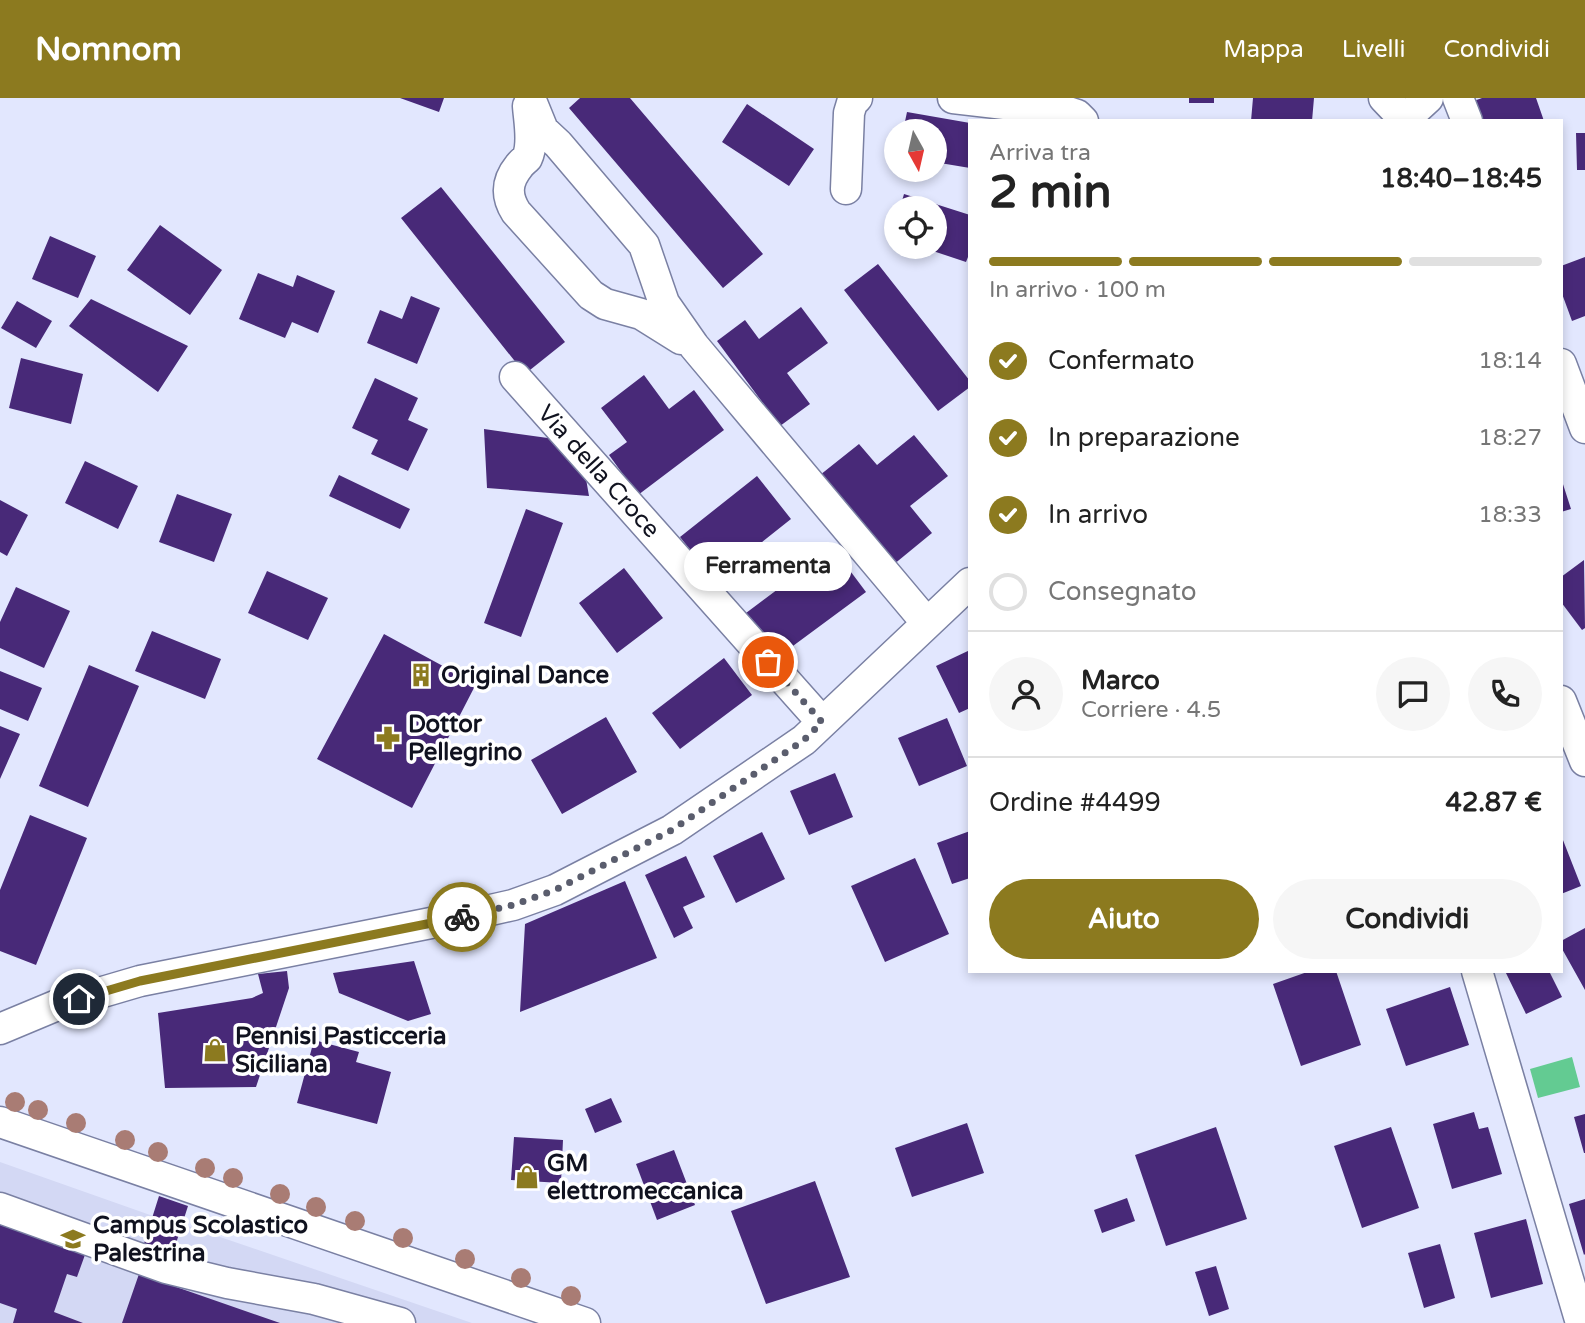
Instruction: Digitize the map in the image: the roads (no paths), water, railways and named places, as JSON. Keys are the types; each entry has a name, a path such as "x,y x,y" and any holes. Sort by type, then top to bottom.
{"street":[{"path":"529,98 530,142 527,158 518,166 508,188 508,200 591,295 605,304 641,314 694,346"},
{"path":"529,98 543,130 644,245 664,303 694,346 926,622"},
{"path":"846,190 849,113 857,98"},
{"path":"953,98 1065,111 1081,119"},
{"path":"1384,98 1403,119"},
{"path":"1405,119 1428,98"},
{"path":"1458,98 1466,119"},
{"path":"1563,369 1585,428"},
{"name":"Via della Croce","path":"515,377 822,722"},
{"path":"0,1029 55,1006 140,981 451,919 513,905 555,890 672,830 804,740 968,585"},
{"path":"1563,706 1585,761"},
{"path":"1478,973 1581,1323"},
{"path":"0,1122 585,1323"},
{"path":"0,1208 166,1268 227,1283 314,1298 400,1323"}],"place":[{"name":"Ferramenta","path":"768,662"},
{"name":"Original Dance","path":"421,675"},
{"name":"Dottor Pellegrino","path":"388,738"},
{"name":"Pennisi Pasticceria Siciliana","path":"215,1050"},
{"name":"GM elettromeccanica","path":"527,1177"},
{"name":"Campus Scolastico Palestrina","path":"73,1239"}]}
